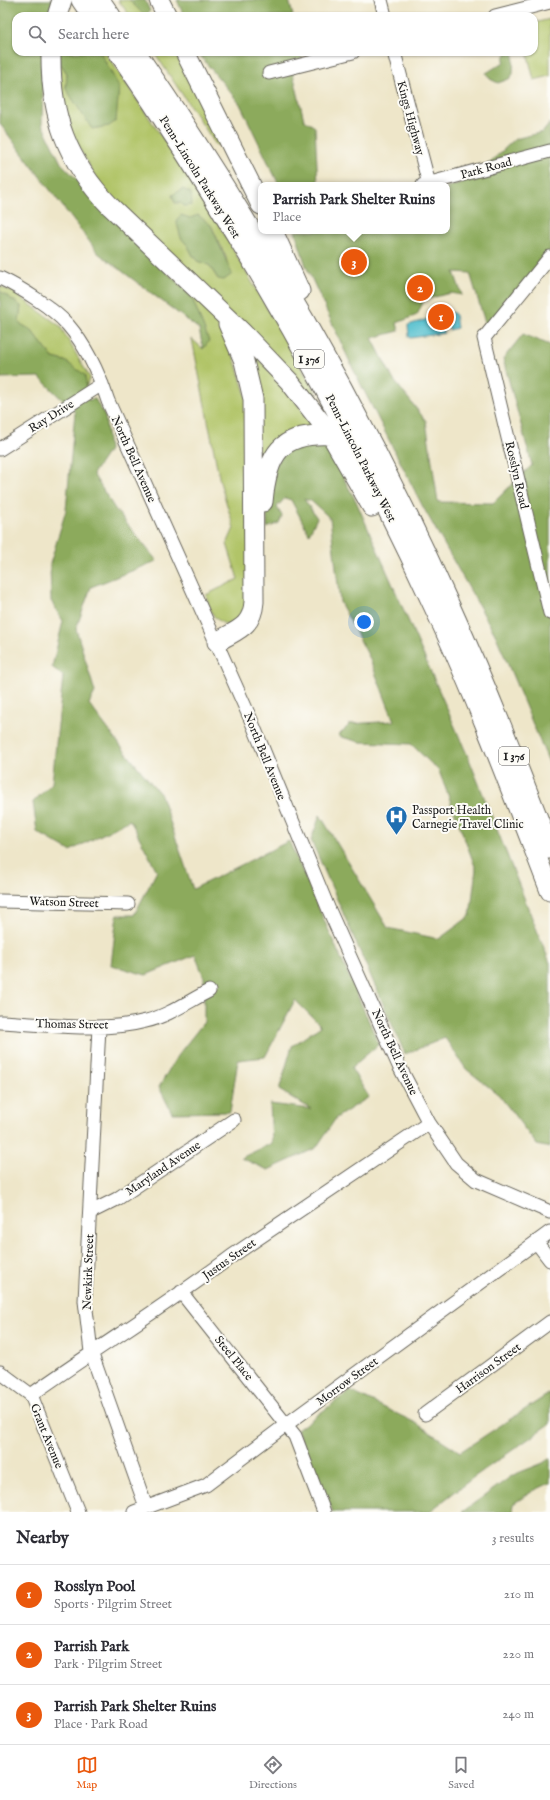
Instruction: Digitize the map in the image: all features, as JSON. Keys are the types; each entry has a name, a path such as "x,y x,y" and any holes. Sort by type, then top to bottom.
{"highway":[{"path":"81,0 89,12"},
{"path":"100,0 108,12"},
{"path":"159,0 165,12"},
{"path":"51,56 51,79 56,111 66,142 81,171 110,207 275,365 304,399 331,436 354,473 468,683"},
{"name":"Penn-Lincoln Parkway West","path":"121,56 222,211 305,351 340,416 403,542 468,683 550,891"},
{"name":"Penn-Lincoln Parkway West","path":"139,56 203,152 247,222 281,279 354,409 452,609 482,677 548,843"},
{"path":"187,56 258,199"},
{"path":"274,234 354,409"},
{"path":"217,642 248,623 254,602 253,400 244,361 236,340 220,311"},
{"path":"217,642 234,641 255,628 259,620 262,602 264,499 268,473 275,455 283,445 296,438 312,435 331,436"}],"street":[{"path":"381,0 384,12"},
{"path":"511,12 550,2"},
{"path":"268,73 337,56"},
{"name":"Kings Highway","path":"395,56 426,182"},
{"name":"Park Road","path":"434,182 550,151"},
{"name":"Rosslyn Road","path":"550,257 484,338 550,613"},
{"name":"North Bell Avenue","path":"0,278 31,294 68,325 90,357 108,401 256,732 329,910 399,1066 429,1123 456,1163 476,1180 550,1212"},
{"name":"Ray Drive","path":"0,448 102,384"},
{"name":"Watson Street","path":"0,900 128,904"},
{"name":"Thomas Street","path":"0,1022 99,1027 146,1022 209,991"},
{"name":"Newkirk Street","path":"99,1027 85,1301 91,1352 140,1510"},
{"name":"Maryland Avenue","path":"90,1212 117,1199 234,1120"},
{"name":"Justus Street","path":"31,1395 91,1352 429,1123"},
{"name":"Morrow Street","path":"140,1510 206,1486 287,1424 550,1232"},
{"path":"537,1242 550,1260"},
{"name":"Steel Place","path":"181,1292 296,1436 324,1512"},
{"name":"Harrison Street","path":"425,1414 550,1322"},
{"name":"Grant Avenue","path":"0,1372 31,1395 78,1512"}],"green space":[{"path":"0,0 53,0 51,12 12,12 12,56 44,56 42,124 61,163 192,298 209,341 203,349 199,329 98,253 0,124"},
{"path":"118,0 129,0 141,12 127,12"},
{"path":"129,0 145,0 150,11 141,12"},
{"path":"177,0 289,0 292,12 182,12"},
{"path":"550,19 550,76 534,80 528,56 538,56 538,22"},
{"path":"59,56 102,56 119,87 116,121 109,126 92,129 66,89 67,73 59,62"},
{"path":"102,56 108,56 205,201 316,393 310,397 102,188 72,136 61,96 59,62 67,73 66,89 117,99 119,87","holes":["211,225 226,257 227,263 218,279 209,265 197,261 188,246"]},
{"path":"157,56 181,56 225,144 216,145"},
{"path":"201,56 302,56 293,73 304,120 315,127 318,182 278,182 240,104"},
{"path":"505,56 514,56 513,74 509,79 498,83 490,79 486,73 504,62"},
{"path":"550,123 550,261 486,326 470,273 454,272 462,295 450,293 424,300 417,315 397,323 399,331 372,338 393,379 426,421 438,502 493,503 532,465 503,359 523,334 550,345 550,765 496,636 423,507 354,371 306,266 296,234 450,234 450,186 471,180 515,139 543,132"},
{"path":"183,189 191,193 192,205 184,206 181,203 175,203 172,195"},
{"path":"181,215 190,218 198,215 211,225 232,274 224,280 218,279 209,265 197,261 196,257 193,256 188,246 181,238 176,220"},
{"path":"170,275 214,314 226,332 251,412 248,610 229,626 215,617 209,606 206,595 238,579 227,544 234,528 220,482 192,339 203,349 208,341 192,298"},
{"path":"0,286 13,292 60,326 90,378 86,387 65,361 53,358 31,330 18,323 21,306 0,291"},
{"path":"0,291 21,306 19,323 31,330 53,358 65,361 85,375 88,400 95,399 105,416 109,450 93,474 115,509 157,561 91,587 76,629 95,692 89,704 123,749 161,795 193,889 289,841 379,1044 351,1068 369,1097 336,1118 316,1148 268,1170 241,1158 272,1143 270,1104 311,1109 279,1090 292,1046 321,1026 295,1000 265,1057 238,1060 230,1112 172,1113 159,1087 177,1056 204,1022 204,977 195,955 146,975 111,965 117,915 134,915 157,871 130,820 70,851 37,832 33,802 52,783 63,676 52,667 63,621 51,601 50,564 66,510 75,412 39,377 0,378"},
{"path":"248,348 278,380 313,424 311,428 270,456 259,455"},
{"path":"322,440 338,458 345,481 356,501 469,759 550,963 550,1148 537,1145 499,1095 466,1069 445,1038 405,1054 311,840 320,815 388,928 439,939 470,916 476,869 439,771 411,744 360,742 338,736 350,724 394,721 369,657 340,602 330,518 311,501 304,499 317,518 309,534 291,500 285,498 277,507 282,516 279,523 267,528 267,510 272,470 288,448"},
{"path":"350,1391 416,1423 460,1452 550,1393 550,1424 474,1477 429,1512 333,1512 297,1430"},
{"path":"550,1458 550,1483 533,1491 513,1504 512,1512 462,1512 513,1475 543,1463"}],"water":[{"path":"451,312 455,314 457,328 449,330 446,318 442,319 444,333 411,338 409,337 408,325"}],"place":[{"name":"Parrish Park Shelter Ruins","path":"354,262"},
{"name":"Parrish Park","path":"420,288"},
{"name":"Rosslyn Pool","path":"441,317"},
{"name":"Passport Health Carnegie Travel Clinic","path":"396,836"}]}
